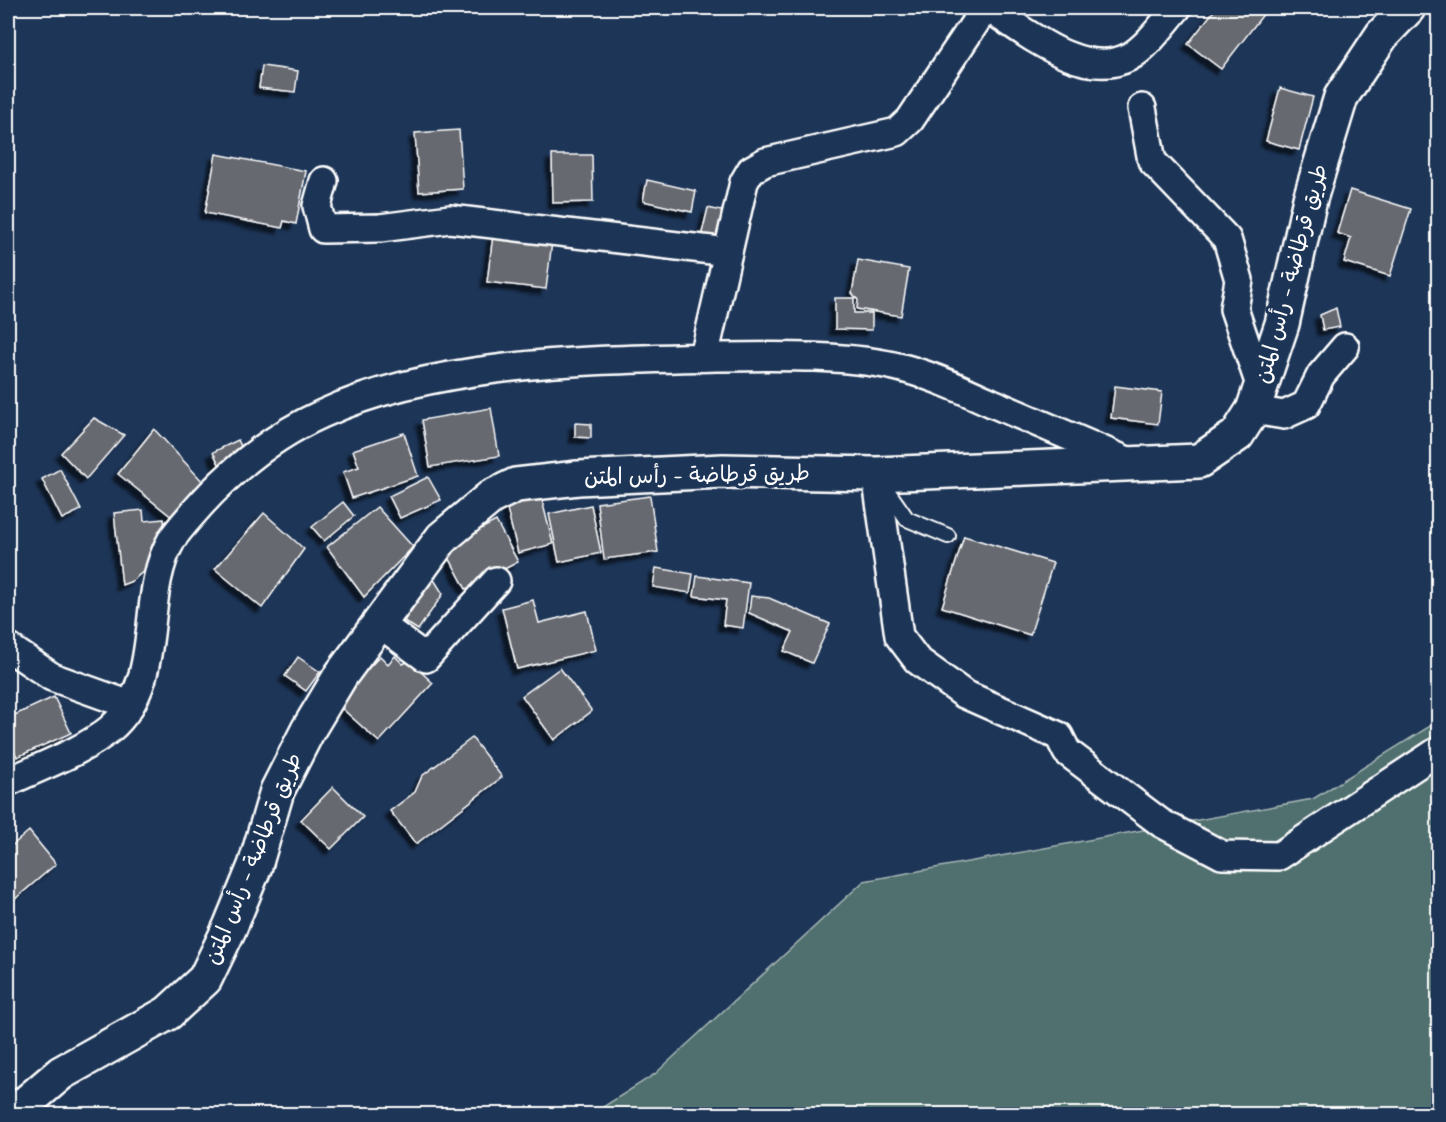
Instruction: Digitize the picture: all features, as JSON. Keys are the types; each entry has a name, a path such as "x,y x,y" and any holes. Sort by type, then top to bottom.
{"main road":[{"name":"طريق قرطاضة - رأس المتن","path":"13,1114 61,1073 168,1013 205,979 230,927 255,866 277,791 308,730 341,675 442,538 491,496 516,485 578,478 723,471 876,474 1136,465 1199,460 1237,435 1257,401 1282,324 1310,199 1341,98 1382,35 1408,8"}],"street":[{"path":"704,357 740,196 751,170 765,162 897,132 910,120 987,8 1067,55 1095,64 1112,63 1130,56 1177,8"},
{"path":"1142,108 1152,161 1227,239 1239,280 1234,309 1257,401 1284,415 1306,405 1321,375 1345,347"},
{"path":"324,181 317,206 322,230 380,228 450,219 728,252"},
{"path":"8,782 77,749 110,729 130,705 143,680 161,569 172,539 227,477 279,437 322,413 379,392 470,372 617,359 780,357 877,363 906,369 974,395 1136,465"},
{"path":"876,474 899,636 916,660 964,694 1059,736 1067,752 1161,823 1222,855 1279,856 1438,751"},
{"path":"380,624 426,658 496,581"},
{"path":"8,647 52,677 130,705"}],"lane":[{"path":"876,474 907,519 948,536"}],"green space":[{"path":"1438,721 1438,1114 592,1114 655,1074 864,881 1313,799"}],"building":[{"path":"1216,8 1260,8 1265,12 1221,69 1188,44"},
{"path":"262,66 298,71 295,92 259,88"},
{"path":"1280,88 1313,97 1299,150 1266,141"},
{"path":"459,130 463,189 419,192 415,133"},
{"path":"216,154 306,171 296,224 284,221 282,228 205,213"},
{"path":"552,155 592,155 593,202 553,203"},
{"path":"647,180 696,191 692,212 643,201"},
{"path":"1350,190 1411,209 1390,276 1344,262 1351,238 1337,233"},
{"path":"708,208 730,213 723,243 701,237"},
{"path":"493,235 552,242 546,289 487,282"},
{"path":"858,260 909,269 901,316 857,309 858,300 852,293"},
{"path":"835,298 854,298 854,313 872,313 872,330 835,329"},
{"path":"1336,308 1340,327 1323,330 1320,315"},
{"path":"1115,386 1162,392 1158,424 1111,418"},
{"path":"491,408 499,456 430,467 422,420"},
{"path":"94,418 124,435 86,479 61,453"},
{"path":"575,423 591,424 591,438 575,437"},
{"path":"154,429 205,484 178,522 118,474"},
{"path":"404,433 418,476 352,498 343,472 359,467 353,450"},
{"path":"238,440 245,454 220,466 213,452"},
{"path":"60,469 81,510 62,519 42,479"},
{"path":"428,477 441,500 400,518 389,496"},
{"path":"539,488 553,544 518,553 504,497"},
{"path":"650,496 658,552 604,559 597,503"},
{"path":"343,502 354,516 324,541 312,527"},
{"path":"591,505 601,553 559,562 549,514"},
{"path":"377,507 413,547 364,597 327,547"},
{"path":"143,510 144,521 164,519 166,545 160,557 132,581 122,585 114,513"},
{"path":"264,513 304,549 262,608 215,569"},
{"path":"496,521 518,562 466,589 444,548"},
{"path":"964,536 1053,563 1030,635 942,607"},
{"path":"656,568 693,574 690,593 653,587"},
{"path":"697,576 749,583 743,628 723,625 726,600 694,596"},
{"path":"433,578 443,594 418,630 404,621"},
{"path":"751,596 769,598 830,624 812,663 784,651 793,632 749,613"},
{"path":"533,600 539,623 587,611 596,650 517,669 502,608"},
{"path":"380,656 388,664 395,656 403,664 409,661 433,683 379,742 336,703"},
{"path":"298,657 320,672 306,691 285,676"},
{"path":"560,668 592,711 554,740 522,696"},
{"path":"54,697 71,733 17,757 8,736 8,718"},
{"path":"472,738 502,777 416,844 390,811 415,792 422,776"},
{"path":"333,787 363,817 331,849 301,820"},
{"path":"29,831 56,864 8,905 8,849"}]}
